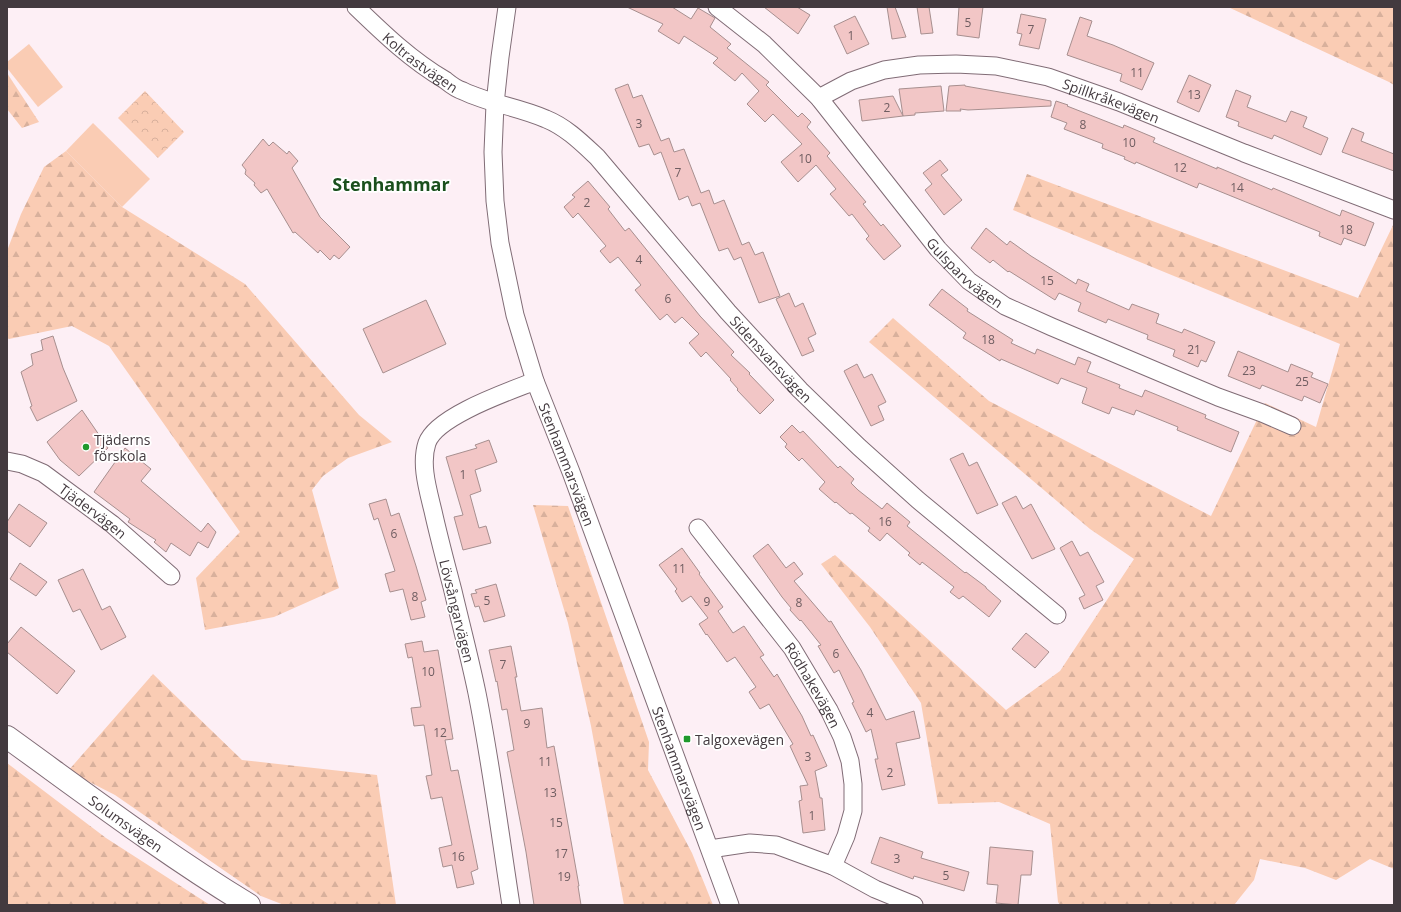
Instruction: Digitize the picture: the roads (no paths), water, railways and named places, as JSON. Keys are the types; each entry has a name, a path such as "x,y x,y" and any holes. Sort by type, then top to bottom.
{"main road":[{"name":"Solumsvägen","path":"7,737 212,883 248,905"}],"street":[{"name":"Koltrastvägen","path":"356,7 392,41 425,69 462,91 495,104"},
{"name":"Stenhammarsvägen","path":"507,7 495,104 493,152 500,243 515,315 535,381 571,472 730,905"},
{"name":"Gulsparvvägen","path":"717,7 764,44 819,98 938,249 969,281 1005,306 1218,397 1292,426"},
{"name":"Spillkråkevägen","path":"819,98 851,81 884,70 919,65 956,64 996,66 1048,77 1118,102 1244,153 1394,210"},
{"name":"Sidensvansvägen","path":"495,104 521,110 548,120 573,136 597,157 728,312 800,390 859,447 918,500 1057,615"},
{"name":"Lövsångarvägen","path":"511,905 488,751 462,629 427,485 425,455 427,442 436,430 448,421 475,405 535,381"},
{"name":"Tjädervägen","path":"7,461 22,464 43,473 112,524 171,576"},
{"name":"Rödhakevägen","path":"698,528 792,648 829,710 842,737 850,761 854,784 853,811 846,836 833,866"},
{"path":"710,849 740,843 762,843 776,845 833,866 875,889 914,905"}],"place":[{"name":"Tjäderns förskola","path":"86,447"},
{"name":"Talgoxevägen","path":"687,739"}],"district":[{"name":"Stenhammar","path":"391,184"}]}
